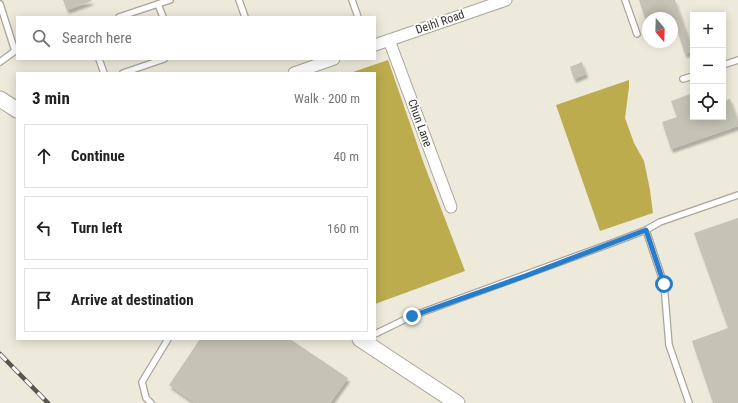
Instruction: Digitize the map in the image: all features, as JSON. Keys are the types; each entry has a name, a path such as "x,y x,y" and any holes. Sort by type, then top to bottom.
{"street":[{"name":"Deihl Road","path":"376,45 506,0"},
{"name":"Chun Lane","path":"389,40 451,207"},
{"path":"297,72 331,60"},
{"path":"0,99 16,109"},
{"path":"369,340 457,403"}],"lane":[{"path":"122,16 170,0"},
{"path":"239,0 246,16"},
{"path":"352,0 358,16"},
{"path":"625,0 637,34"},
{"path":"0,4 16,50 0,62"},
{"path":"158,4 163,16"},
{"path":"99,60 104,72"},
{"path":"125,72 161,60"},
{"path":"726,64 738,60"},
{"path":"683,79 690,77"},
{"path":"376,335 412,316 646,230 660,222 738,195"},
{"path":"646,230 664,284 669,345 689,403"},
{"path":"150,403 146,398 142,382 167,340"}],"shaded area":[{"path":"388,60 424,164 465,271 376,304 376,72 353,72"},
{"path":"629,80 625,118 634,143 644,161 653,213 600,231 556,105"}],"building":[{"path":"63,0 91,0 92,1 67,10"},
{"path":"639,0 675,0 690,42 690,52 685,54 678,33 678,12 643,12"},
{"path":"582,62 586,74 574,79 570,67"},
{"path":"690,94 690,120 726,120 726,100 730,99 738,121 738,126 671,149 662,122 677,117 671,101"},
{"path":"738,218 738,403 713,403 692,341 728,328 694,233"},
{"path":"199,340 291,340 348,378 330,403 195,403 169,385"}],"railway":[{"path":"0,354 48,403"}],"route":[{"path":"412,316 525,276 646,230 664,284"}]}
